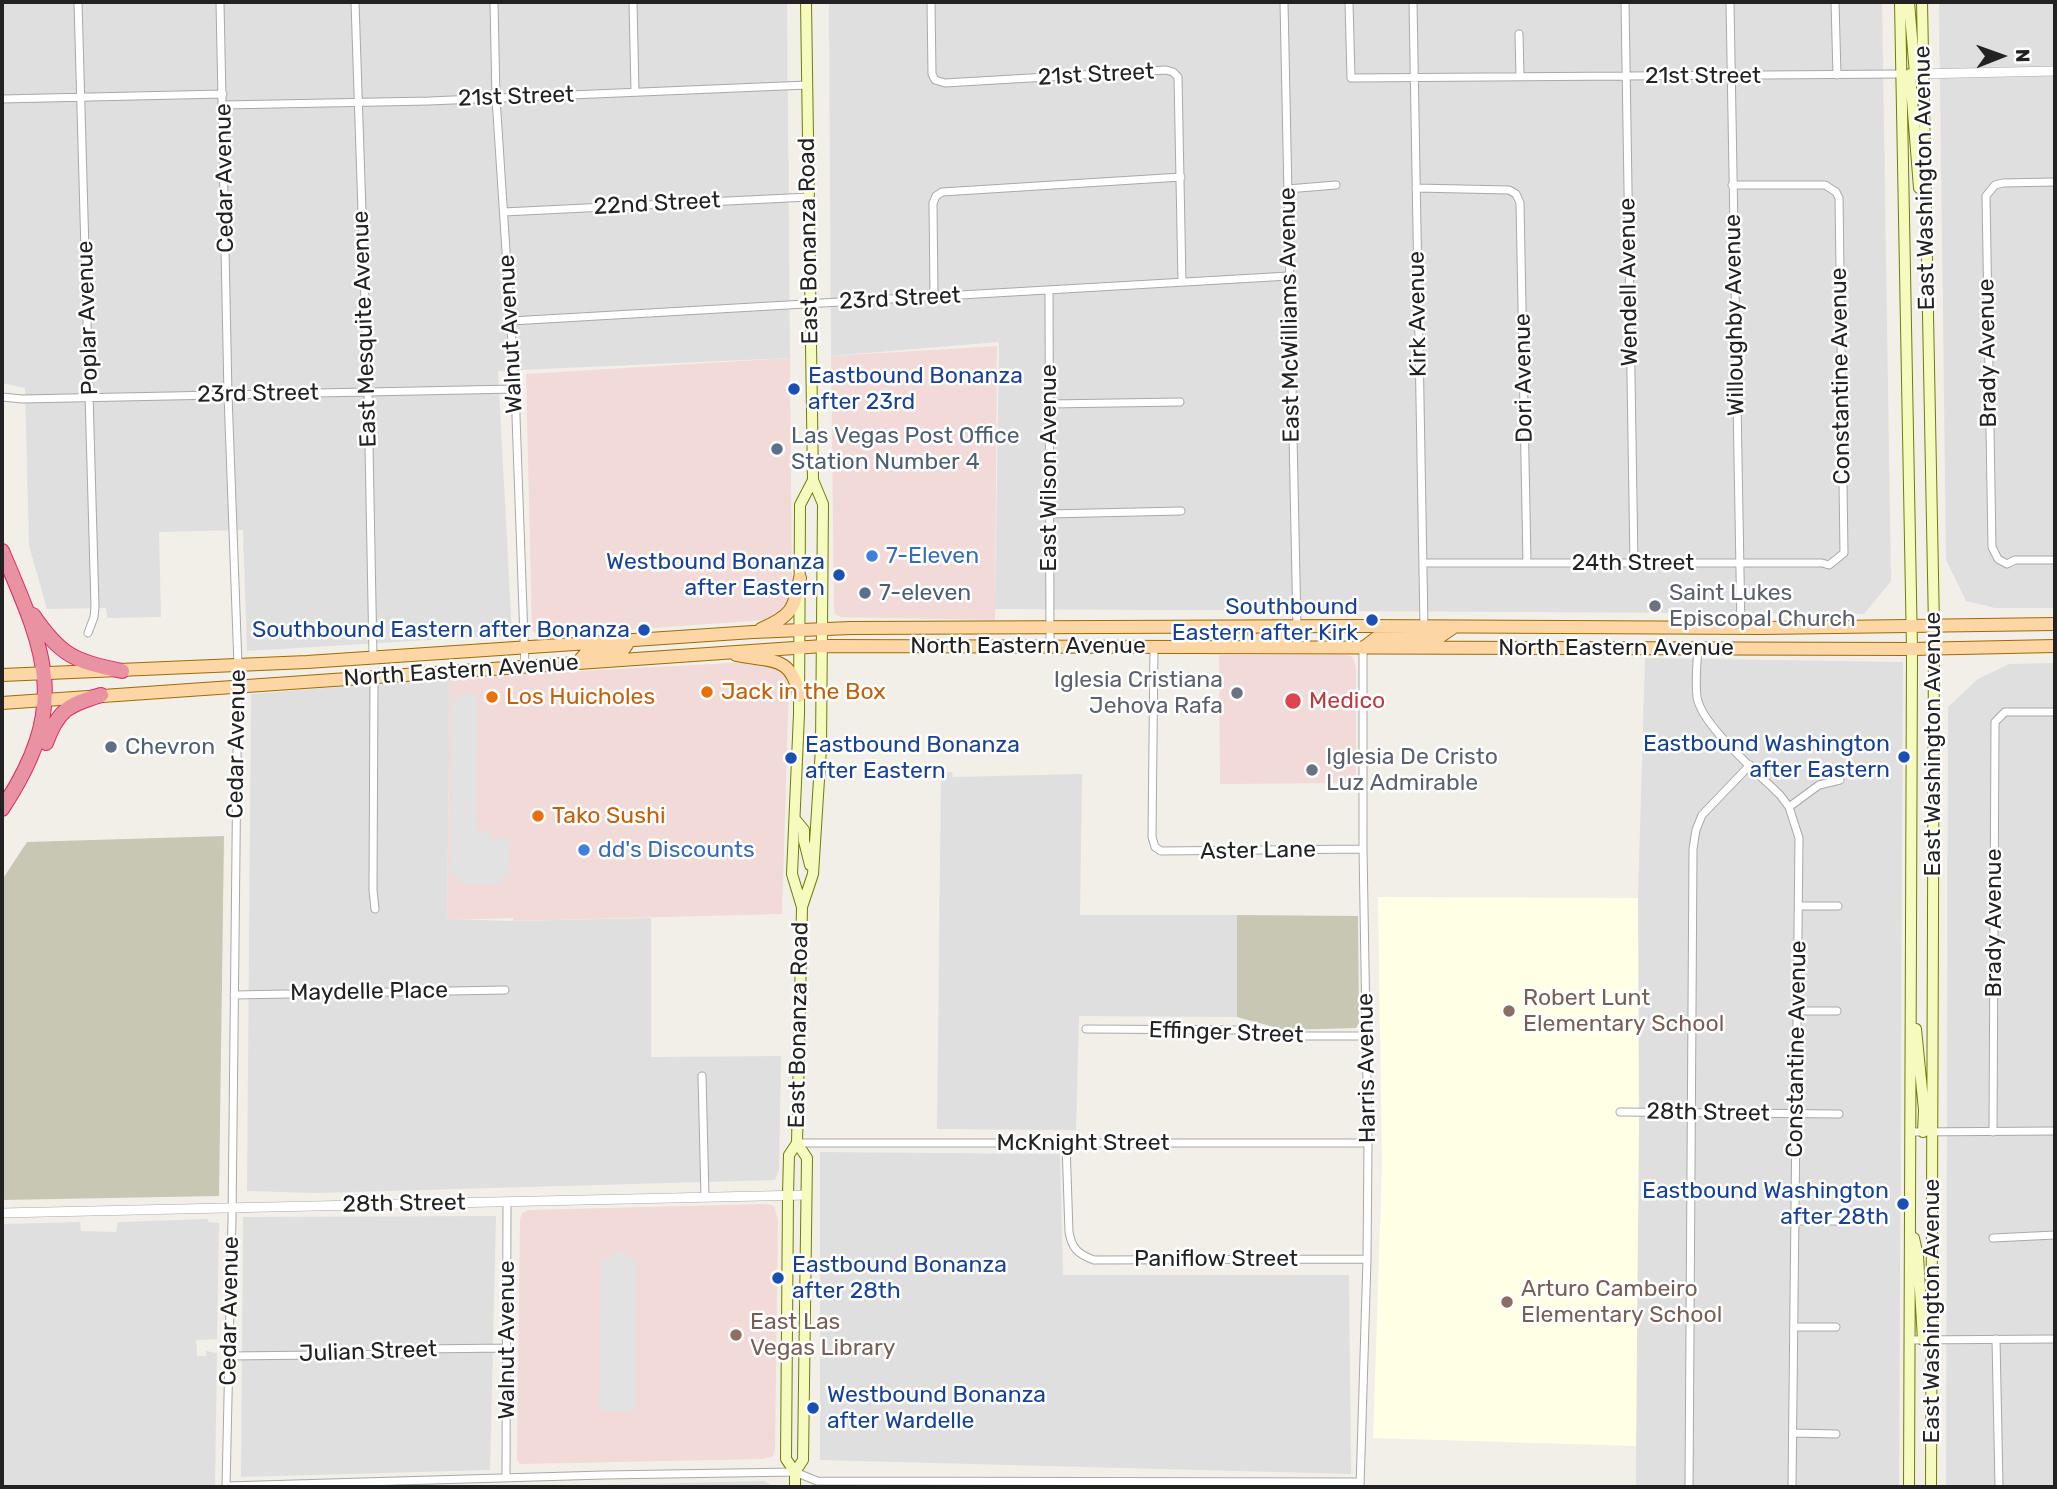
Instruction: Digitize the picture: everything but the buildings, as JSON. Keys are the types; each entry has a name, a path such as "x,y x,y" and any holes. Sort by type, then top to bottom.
{"highway":[{"path":"2,551 23,600 44,673 45,699 38,741 22,777 2,809"},
{"path":"23,600 47,635 67,654 83,662 122,671"},
{"path":"22,777 34,770 60,713 79,701 101,695"}],"main road":[{"name":"East Bonanza Road","path":"795,1472 786,1459 789,1156 797,1143 802,907 813,874 821,747 823,646 823,504 813,480 806,2"},
{"name":"East Washington Avenue","path":"1900,2 1912,74 1926,214 1934,627 1927,1340 1931,1487"},
{"path":"1909,2 1912,74"},
{"name":"East Washington Avenue","path":"1909,1487 1912,74 1922,2"},
{"name":"East Bonanza Road","path":"802,907 792,874 799,696 800,505 813,480"},
{"path":"753,632 781,620 790,613 796,600 800,578"},
{"name":"North Eastern Avenue","path":"2,675 238,665 823,629 1761,628 2055,624"},
{"path":"1211,646 1292,635 1297,627"},
{"path":"1363,648 1376,638 1438,638 1455,627"},
{"path":"1698,648 1713,637 1744,636 1761,628"},
{"path":"578,662 587,652 624,649 630,640"},
{"name":"North Eastern Avenue","path":"2,703 823,646 1934,649 2055,646"},
{"path":"722,652 783,663 795,677 799,696"},
{"path":"795,819 804,830 804,841 813,874"},
{"path":"1910,991 1928,1132"},
{"name":"East Bonanza Road","path":"794,1487 795,1472 803,1460 807,1158 797,1143"},
{"path":"1910,1211 1927,1340"}],"street":[{"name":"Poplar Avenue","path":"78,2 96,607 88,633"},
{"name":"Cedar Avenue","path":"220,2 228,395 239,686 226,1486"},
{"name":"East Mesquite Avenue","path":"355,2 368,392 373,657"},
{"name":"Walnut Avenue","path":"494,2 496,98 515,389 525,666"},
{"path":"633,2 635,92"},
{"name":"21st Street","path":"931,2 932,74 935,80 945,83 1174,72 1178,77 1181,177"},
{"name":"East McWilliams Avenue","path":"1284,2 1297,627"},
{"name":"21st Street","path":"1349,2 1350,78 2055,71"},
{"name":"Kirk Avenue","path":"1413,2 1424,627"},
{"name":"Wendell Avenue","path":"1625,2 1634,563"},
{"name":"Willoughby Avenue","path":"1730,2 1741,628"},
{"path":"1835,2 1837,75"},
{"path":"1519,34 1520,77"},
{"name":"21st Street","path":"224,105 358,103 807,85"},
{"path":"2,99 223,94"},
{"path":"934,297 933,204 936,196 942,192 1181,177 1182,282"},
{"name":"Brady Avenue","path":"2055,182 2003,183 1991,189 1986,196 1992,547 1998,559 2007,564 2015,560 2055,560"},
{"path":"1287,189 1336,185"},
{"name":"Constantine Avenue","path":"1732,185 1825,186 1836,192 1839,198 1844,553 1840,559"},
{"name":"Dori Avenue","path":"1416,188 1509,190 1516,194 1520,203 1527,563"},
{"name":"22nd Street","path":"505,212 809,197"},
{"name":"23rd Street","path":"511,321 1289,276"},
{"name":"East Wilson Avenue","path":"1049,290 1050,647"},
{"name":"23rd Street","path":"2,397 9,399 515,389"},
{"path":"1049,404 1180,402"},
{"path":"1048,514 1181,511"},
{"name":"24th Street","path":"1423,564 1829,565 1840,559"},
{"name":"Aster Lane","path":"1154,646 1152,837 1155,847 1161,851 1215,852 1363,849"},
{"name":"Harris Avenue","path":"1360,1485 1368,1143 1363,648"},
{"name":"Constantine Avenue","path":"1698,648 1697,697 1702,712 1712,727 1789,807 1800,838 1792,1487"},
{"path":"374,677 375,909"},
{"name":"Brady Avenue","path":"1993,1132 1995,722 1999,715 2005,712 2055,712"},
{"path":"1689,1487 1693,849 1702,814 1750,765"},
{"path":"1789,807 1819,785 1840,780"},
{"path":"1799,906 1838,906"},
{"name":"Maydelle Place","path":"234,995 505,990"},
{"path":"1798,1011 1837,1011"},
{"name":"Effinger Street","path":"1086,1029 1238,1030 1279,1036 1367,1036"},
{"path":"702,1076 705,1197"},
{"name":"28th Street","path":"1620,1112 1839,1114"},
{"path":"1910,1132 2055,1131"},
{"name":"McKnight Street","path":"797,1143 1368,1143"},
{"name":"Paniflow Street","path":"1066,1144 1069,1232 1071,1244 1078,1254 1094,1260 1367,1259"},
{"name":"28th Street","path":"2,1213 806,1195"},
{"name":"Walnut Avenue","path":"506,1477 507,1202"},
{"path":"1795,1221 1838,1222"},
{"path":"1993,1238 2055,1235"},
{"path":"1794,1326 1836,1327"},
{"path":"1996,1339 1999,1487"},
{"path":"1910,1340 2055,1339"},
{"name":"Julian Street","path":"230,1356 407,1354 422,1349 507,1348"},
{"path":"1793,1433 1836,1434"},
{"path":"226,1486 506,1477 795,1472 817,1482 919,1485 1360,1485"}],"shaded area":[{"path":"2,2 787,2 790,358 498,371 512,635 247,651 243,530 159,532 161,617 107,618 106,608 47,609 29,546 25,388 2,383"},
{"path":"829,2 1882,2 1891,581 1864,614 995,609 999,342 831,356"},
{"path":"1939,2 2055,2 2055,608 1995,608 1966,601 1946,560"},
{"path":"997,346 995,620 841,617 835,614 831,356"},
{"path":"790,358 792,595 789,604 775,617 765,620 540,636 532,631 526,374"},
{"path":"1219,655 1353,657 1356,668 1356,783 1220,784"},
{"path":"1645,658 1903,662 1899,1487 1636,1487 1638,898"},
{"path":"767,663 784,672 789,685 782,914 513,921 513,918 447,920 450,678"},
{"path":"2055,663 2055,1487 1946,1487 1948,707 1978,679 2009,664"},
{"path":"450,678 447,919 513,921 651,918 651,1057 781,1056 779,1170 775,1180 316,1193 247,1191 251,694"},
{"path":"477,694 476,831 490,831 491,838 510,838 509,877 502,877 502,885 459,884 459,876 450,876 452,701 458,700 459,695"},
{"path":"941,772 952,772 953,777 1082,774 1080,915 1237,915 1237,1017 1079,1016 1076,1130 937,1129"},
{"path":"224,836 219,1196 2,1200 2,880 27,842"},
{"path":"1378,897 1638,898 1636,1446 1373,1438 1382,1166"},
{"path":"1237,915 1358,916 1359,1023 1356,1028 1285,1030 1237,1017"},
{"path":"820,1152 1060,1154 1063,1275 1349,1275 1351,1474 820,1460"},
{"path":"767,1204 774,1206 778,1220 773,1456 763,1459 520,1464 517,1460 522,1213 528,1210"},
{"path":"496,1216 490,1470 241,1477 243,1217"},
{"path":"208,1219 208,1222 219,1223 217,1339 196,1340 197,1356 206,1356 206,1351 217,1353 215,1487 2,1487 2,1224 80,1222 81,1231 116,1232 118,1222"},
{"path":"612,1252 627,1252 627,1259 636,1260 635,1411 599,1411 601,1259 611,1259"},
{"path":"764,1481 775,1487 493,1487 645,1484"}],"place":[{"name":"Eastbound Bonanza after 23rd","path":"794,389"},
{"name":"Las Vegas Post Office Station Number 4","path":"777,449"},
{"name":"7-Eleven","path":"872,556"},
{"name":"Westbound Bonanza after Eastern","path":"839,575"},
{"name":"7-eleven","path":"865,593"},
{"name":"Saint Lukes Episcopal Church","path":"1655,606"},
{"name":"Southbound Eastern after Kirk","path":"1372,620"},
{"name":"Southbound Eastern after Bonanza","path":"644,630"},
{"name":"Jack in the Box","path":"707,692"},
{"name":"Iglesia Cristiana Jehova Rafa","path":"1237,693"},
{"name":"Los Huicholes","path":"492,697"},
{"name":"Medico","path":"1293,701"},
{"name":"Chevron","path":"111,747"},
{"name":"Eastbound Washington after Eastern","path":"1904,757"},
{"name":"Eastbound Bonanza after Eastern","path":"791,758"},
{"name":"Iglesia De Cristo Luz Admirable","path":"1312,770"},
{"name":"Tako Sushi","path":"538,816"},
{"name":"dd's Discounts","path":"584,850"},
{"name":"Robert Lunt Elementary School","path":"1509,1011"},
{"name":"Eastbound Washington after 28th","path":"1903,1204"},
{"name":"Eastbound Bonanza after 28th","path":"778,1278"},
{"name":"Arturo Cambeiro Elementary School","path":"1507,1302"},
{"name":"East Las Vegas Library","path":"736,1335"},
{"name":"Westbound Bonanza after Wardelle","path":"813,1408"}]}
